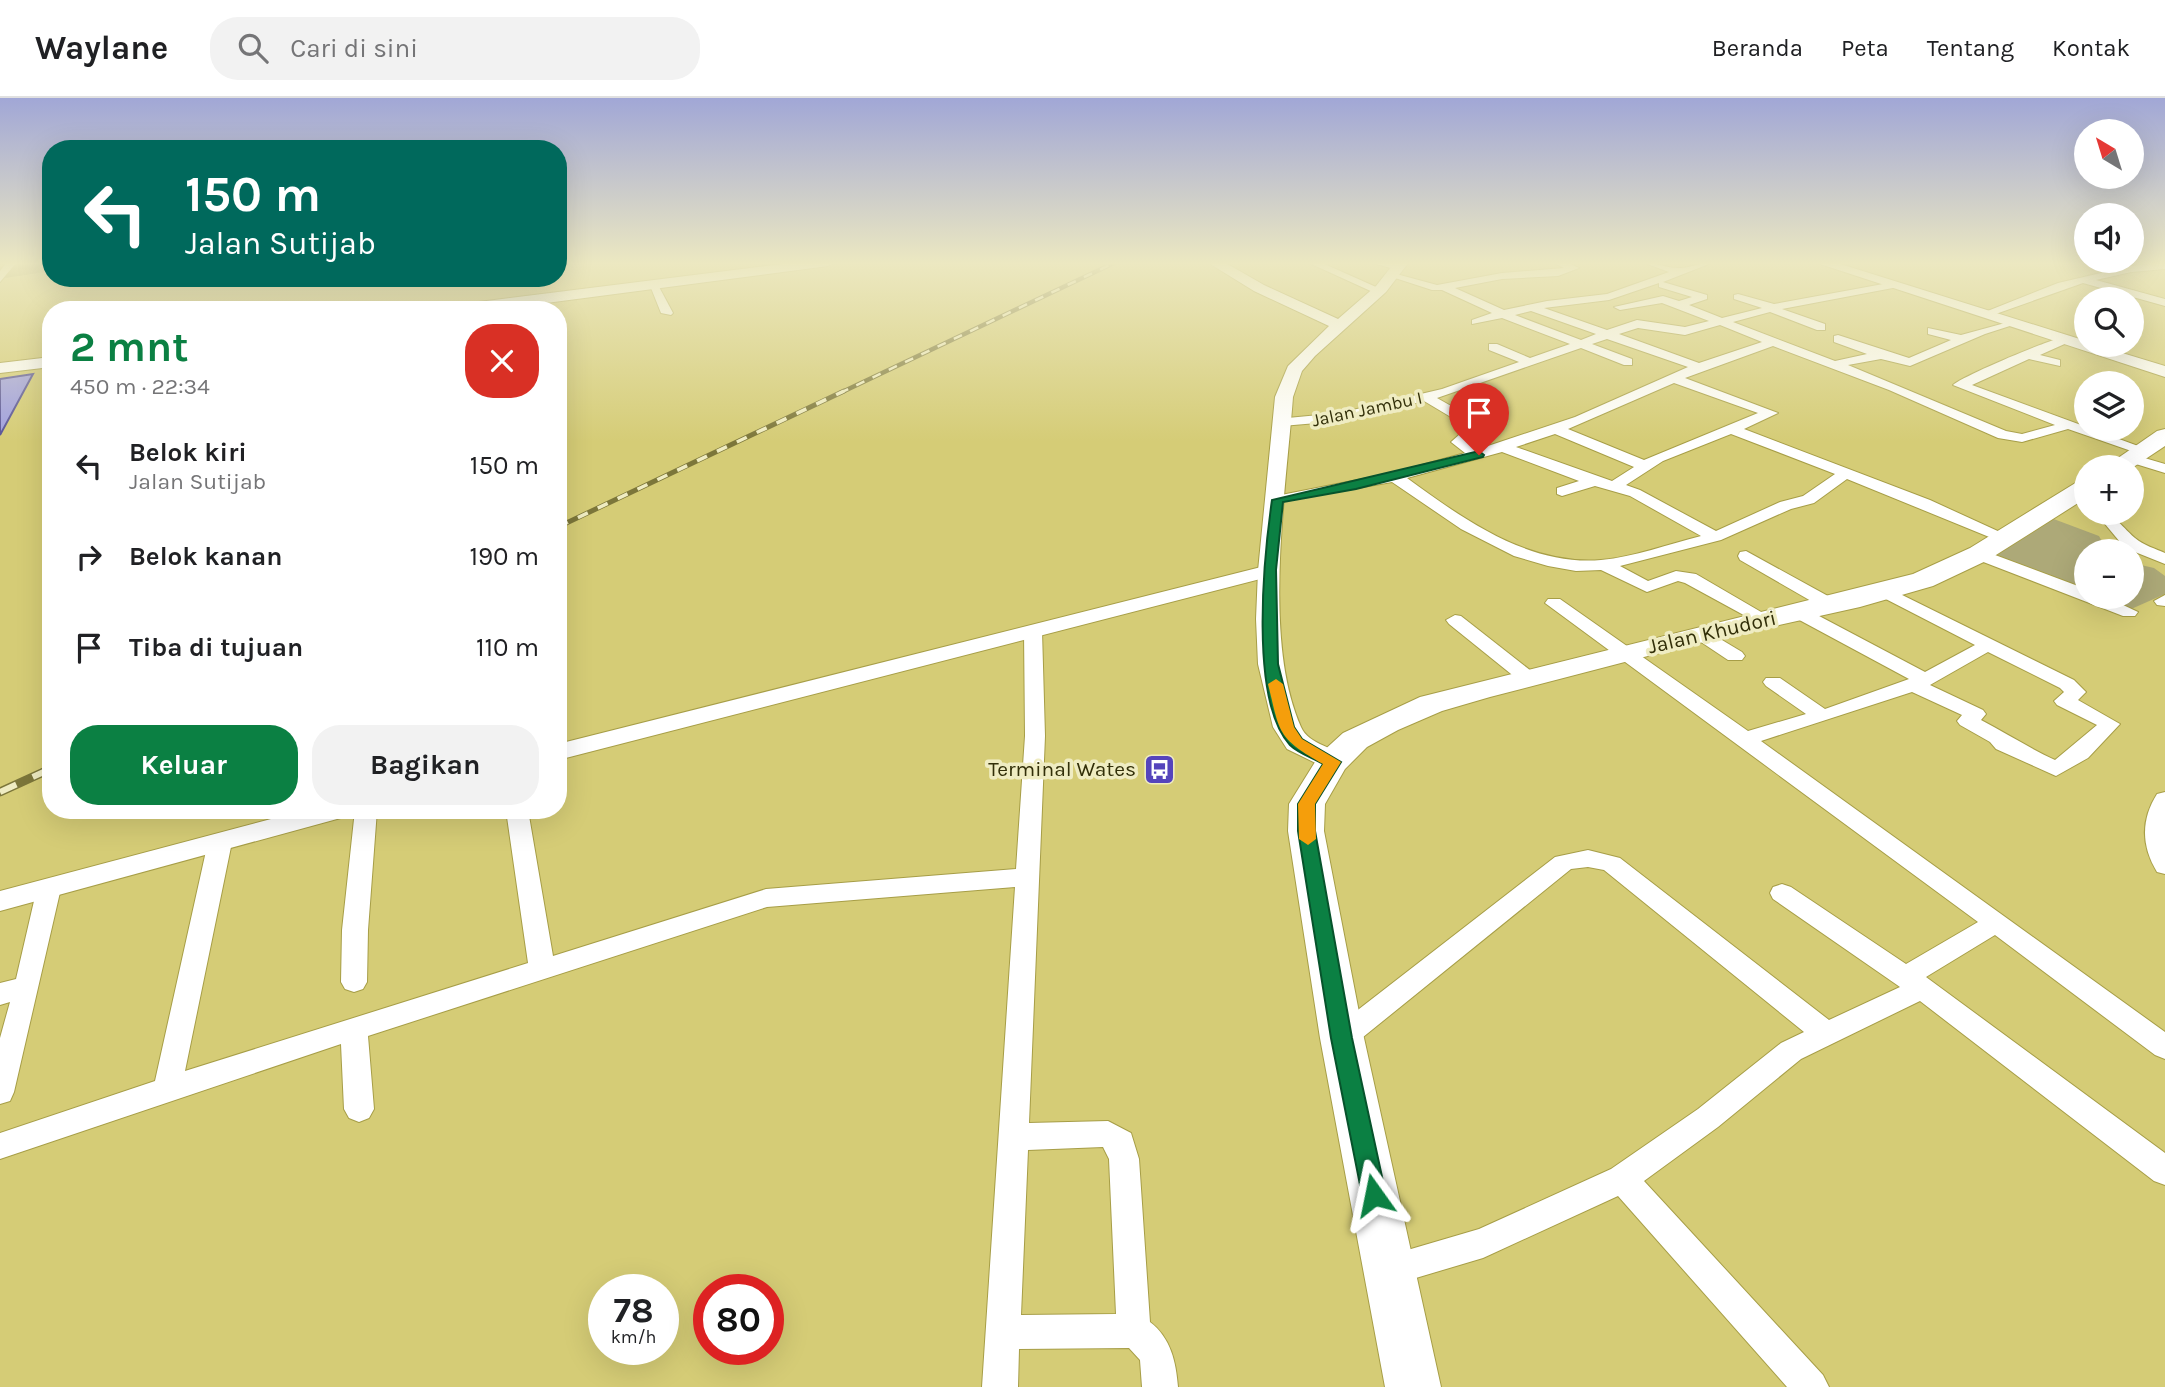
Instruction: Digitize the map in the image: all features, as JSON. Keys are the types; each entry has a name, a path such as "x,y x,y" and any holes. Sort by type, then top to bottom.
{"highway":[{"path":"2136,455 2165,436"},
{"name":"Jalan Khudori","path":"1413,1387 1342,1038 1306,831 1307,804 1332,762 1355,740 1431,704 1923,580 1979,554 2074,501"}],"main road":[{"path":"1333,322 1341,326"},
{"path":"1332,762 1297,743 1287,727 1271,664 1269,570 1278,500 1284,397 1294,370 1309,352 1345,322"},
{"path":"2012,322 2165,372"},
{"path":"0,369 42,363"}],"street":[{"path":"1524,322 1628,362"},
{"path":"1572,322 1699,367"},
{"name":"Jalan Jambu I","path":"1282,422 1340,417 1426,397 1482,381 1605,334 1644,323 1680,331 1726,322"},
{"path":"1808,322 1821,327"},
{"path":"1838,339 1881,355 1910,362 1961,339 2012,322"},
{"path":"1723,323 1836,364 2003,435 2022,438 2069,425"},
{"path":"1931,331 1961,339"},
{"path":"2065,339 1960,385 2069,425 2123,455"},
{"path":"1278,500 1395,477 1479,455 1556,429 1699,367 1773,342"},
{"path":"1493,347 1531,362"},
{"path":"1836,364 1881,355"},
{"path":"2027,355 2056,363"},
{"path":"1615,486 1645,466 1771,413 1673,378"},
{"path":"1426,397 1485,431 1484,435 1458,440 1479,455"},
{"path":"1556,429 1645,466"},
{"path":"1731,429 1847,472 2005,538"},
{"path":"1503,447 1648,500 1715,537"},
{"path":"2144,463 2165,469"},
{"path":"1395,477 1452,519 1525,554 1559,564 1587,568 1715,537 1786,505 1812,498 1827,484 1847,472"},
{"path":"1562,491 1594,481"},
{"path":"2115,525 2132,544 2165,559"},
{"path":"1979,554 2074,591"},
{"path":"1746,556 1831,605"},
{"path":"1604,565 1647,587 1676,576 1689,578 1762,620"},
{"path":"567,750 1269,570"},
{"path":"1798,612 1844,639 1887,658 1920,682 1976,715 1967,721 2058,775 2110,724 2064,701 2076,692 2067,684 1884,591"},
{"path":"1554,603 1997,922 2165,1047"},
{"path":"2121,609 2129,612"},
{"path":"1455,620 1528,678"},
{"path":"1000,1387 1029,877 1035,736 1033,631"},
{"path":"1702,634 1735,656"},
{"path":"1744,739 1920,682 1956,665 1983,647 1984,643"},
{"path":"1773,682 1821,715"},
{"path":"2165,799 2156,818 2159,850 2165,866"},
{"path":"0,901 306,819"},
{"path":"354,982 355,930 365,819"},
{"path":"518,819 542,969"},
{"path":"167,1091 220,842"},
{"path":"1342,1038 1563,863 1579,857 1612,864 1828,1035"},
{"path":"0,1146 354,1029 766,898 1029,877"},
{"path":"0,1092 49,888"},
{"path":"1782,893 1913,983 2165,1171"},
{"path":"1390,1270 1483,1243 1622,1179 1708,1118 1791,1051 1828,1035 1913,983 1997,922"},
{"path":"0,994 27,987"},
{"path":"354,1029 359,1109"},
{"path":"1014,1136 1108,1134 1119,1142 1124,1159 1134,1331"},
{"path":"1622,1179 1811,1387"},
{"path":"1003,1332 1134,1331 1145,1338 1158,1356 1160,1387"}],"shaded area":[{"path":"2051,518 2099,536 2101,539 2074,539 2074,589 1990,557"},
{"path":"2144,566 2154,568 2165,576 2165,594 2144,603"}],"building":[{"path":"33,374 0,435 0,379"}],"railway":[{"path":"840,393 989,322"},
{"path":"567,523 844,391"},
{"path":"0,792 42,773"}],"slow traffic":[{"path":"1276,684 1287,727 1297,743 1332,762 1317,783 1307,804 1308,839"}],"place":[{"name":"Terminal Wates","path":"1159,769"}],"route":[{"path":"1374,1195 1342,1038 1306,831 1307,804 1317,783 1332,762 1297,743 1287,727 1271,664 1269,570 1278,500 1356,485 1479,455"}]}
